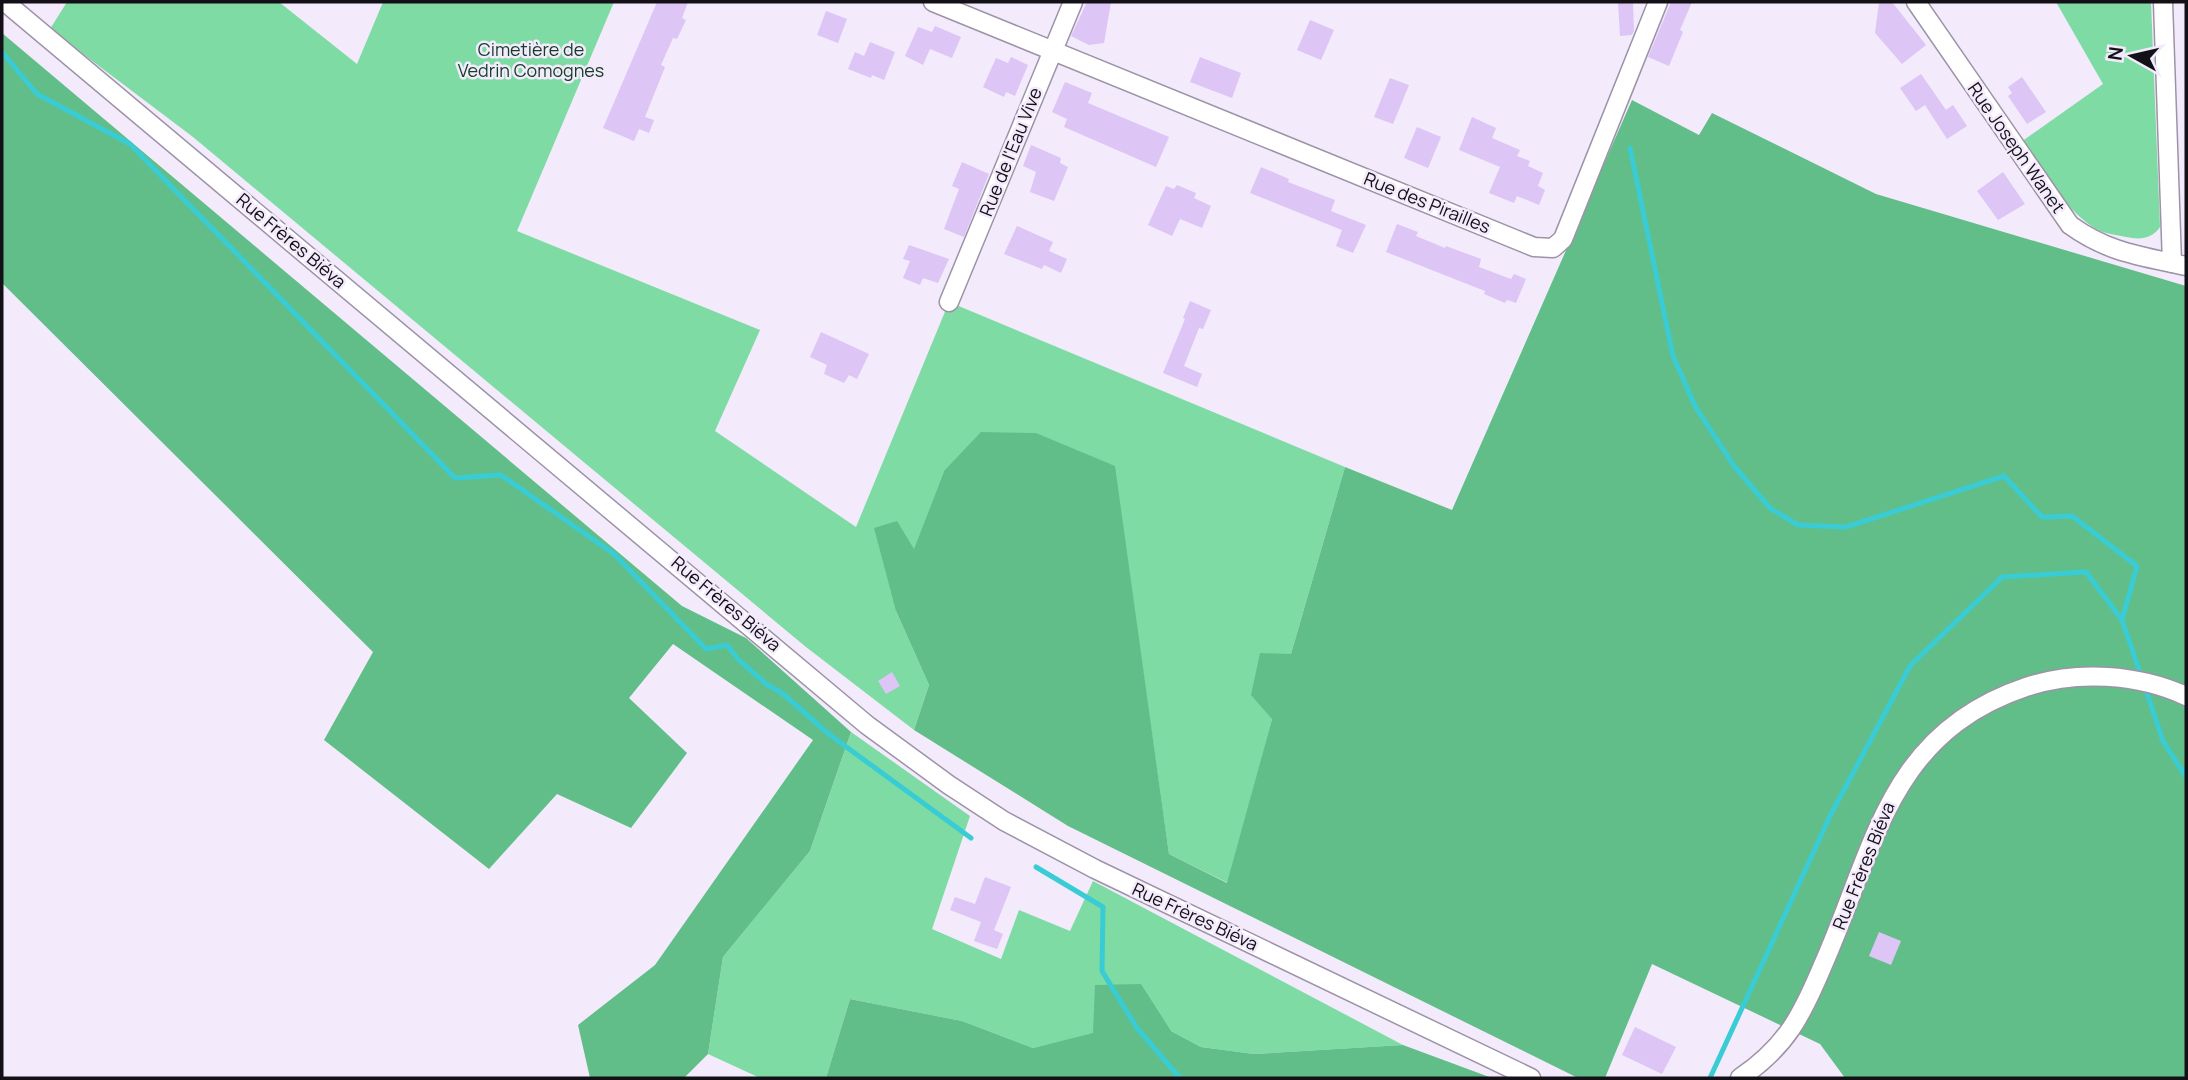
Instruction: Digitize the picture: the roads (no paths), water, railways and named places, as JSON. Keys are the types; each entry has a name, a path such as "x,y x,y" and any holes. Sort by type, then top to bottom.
{"street":[{"name":"Rue Frères Biéva","path":"5,2 867,725 948,785 1004,821 1095,870 1531,1078"},
{"name":"Rue des Pirailles","path":"933,2 1534,247 1553,248 1563,239 1658,2"},
{"name":"Rue de l'Eau Vive","path":"949,302 1073,2"},
{"name":"Rue Joseph Wanet","path":"1916,2 2070,225 2091,240 2120,252 2179,264"},
{"path":"2162,2 2179,264"},
{"name":"Rue Frères Biéva","path":"1740,1078 1771,1054 1801,1015 1893,794 1914,763 1936,738 1986,702 2041,681 2076,676 2142,681 2186,696"}],"waterway":[{"path":"2,52 37,94 130,144 455,478 501,475 614,554 706,649 727,645 738,659 766,684 782,693 830,735 971,838"},
{"path":"1630,148 1673,356 1695,406 1734,466 1770,508 1798,525 1846,527 2004,476 2042,517 2072,516 2137,566 2122,620"},
{"path":"1710,1078 1830,816 1910,666 2002,577 2086,572 2122,620 2142,678"},
{"path":"2145,687 2163,741 2186,777"},
{"path":"1036,867 1103,907 1102,971 1137,1028 1180,1078"}],"park label":[{"name":"Cimetière de Vedrin Comognes","path":"531,60"}]}
